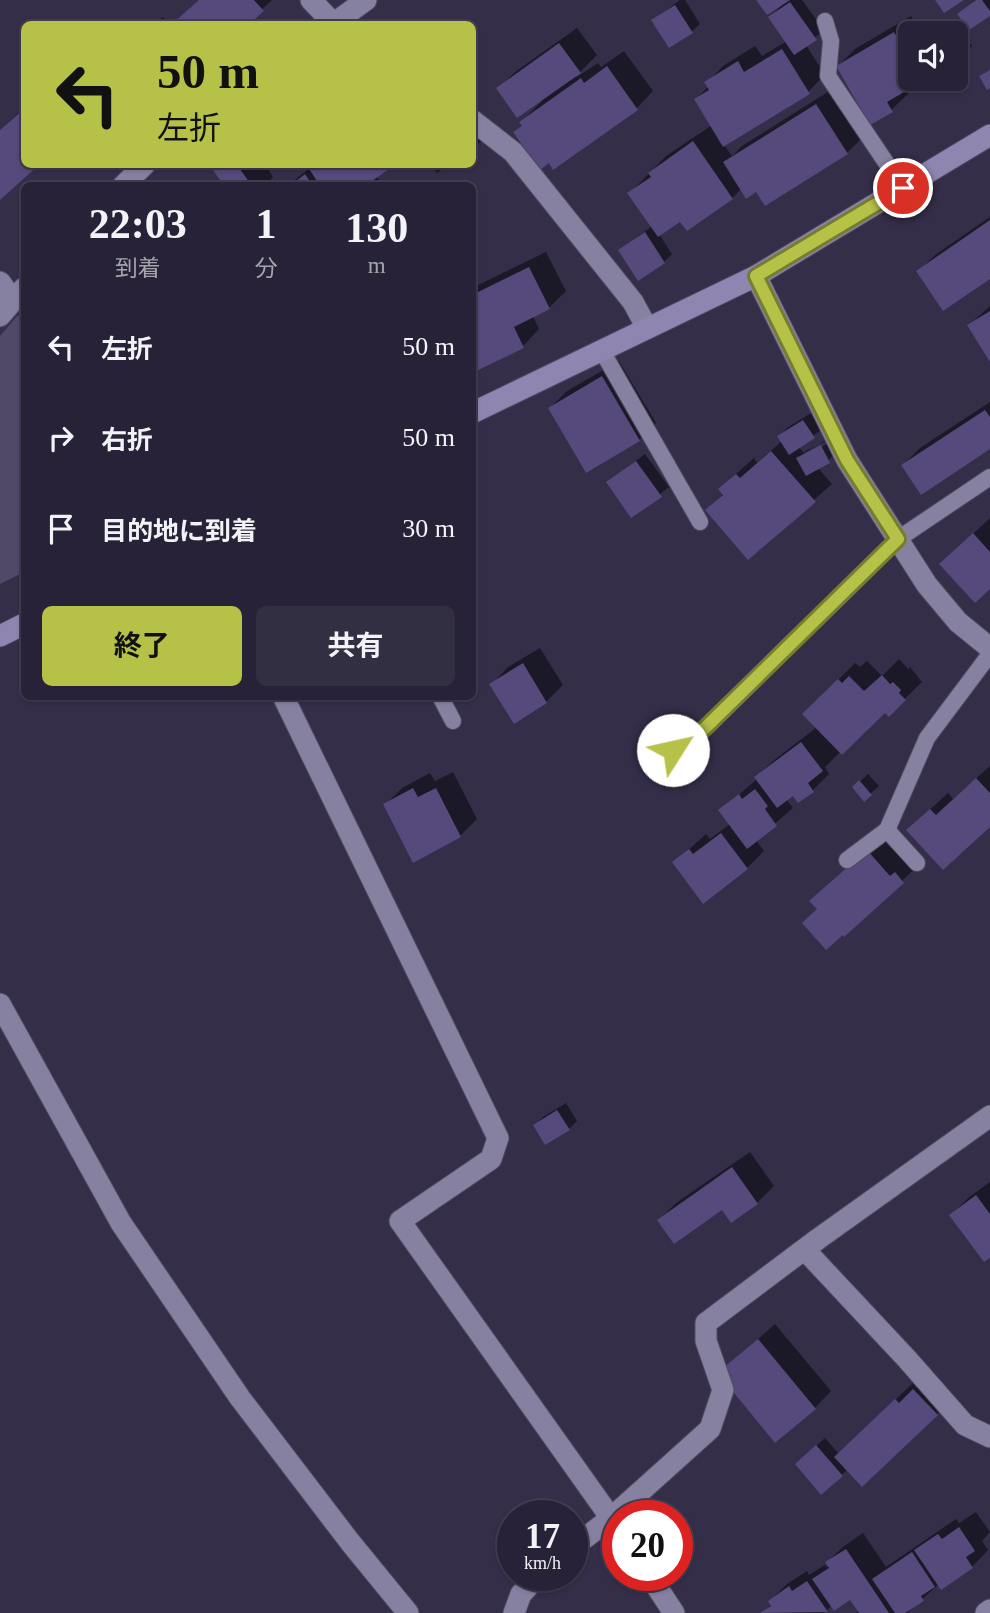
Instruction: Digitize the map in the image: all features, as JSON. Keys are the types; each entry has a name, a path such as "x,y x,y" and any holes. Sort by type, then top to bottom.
{"street":[{"path":"311,0 331,21"},
{"path":"338,21 366,0"},
{"path":"476,123 513,152 633,302 647,328"},
{"path":"476,411 756,276 990,135"},
{"path":"127,182 141,168"},
{"path":"756,276 847,460 935,594 958,622 990,649"},
{"path":"0,282 13,301"},
{"path":"0,636 21,626"},
{"path":"285,700 498,1138 491,1159 400,1221 602,1506"},
{"path":"0,1004 129,1234 240,1398 349,1542 408,1613"},
{"path":"637,1500 710,1429 723,1390 706,1341 706,1323 990,1116"},
{"path":"805,1250 965,1425 990,1437"},
{"path":"514,1613 524,1591"},
{"path":"660,1591 674,1613"}],"lane":[{"path":"825,21 831,41 828,76 903,188"},
{"path":"602,351 699,522"},
{"path":"673,750 704,729 898,539 990,477"},
{"path":"847,860 887,830 927,738 990,654"},
{"path":"442,700 453,722"},
{"path":"887,830 917,863"}],"shaded area":[{"path":"18,315 21,320 21,574 0,584 0,336"}],"building":[{"path":"199,0 254,0 264,11 252,21 175,21"},
{"path":"756,0 790,0 767,15"},
{"path":"935,0 964,0 944,13"},
{"path":"976,0 982,0 990,11 990,16 969,30 968,21 962,21 957,14"},
{"path":"790,2 817,40 794,55 768,17"},
{"path":"675,5 693,33 669,48 651,20"},
{"path":"894,32 898,39 898,91 906,91 887,102 893,112 870,125 836,66"},
{"path":"559,43 581,73 517,118 496,88"},
{"path":"782,49 810,94 723,147 694,99 709,90 704,82 738,61 744,72"},
{"path":"607,66 638,110 553,170 549,163 540,170 513,132 522,126 519,122 581,78 584,83"},
{"path":"990,70 990,88 987,90 979,76"},
{"path":"816,104 848,154 765,206 756,192 746,199 723,162"},
{"path":"21,112 21,168 36,168 0,200 0,130"},
{"path":"693,141 733,199 687,231 680,222 658,237 627,193 651,177 648,173"},
{"path":"212,168 241,168 249,182 221,182"},
{"path":"309,168 390,168 371,182 317,182"},
{"path":"305,174 310,182 295,182"},
{"path":"990,220 990,279 943,311 916,271"},
{"path":"645,232 665,263 638,281 618,250"},
{"path":"529,267 550,309 514,327 524,348 476,371 476,293"},
{"path":"990,311 990,362 967,325"},
{"path":"602,376 640,441 586,473 548,408"},
{"path":"985,410 990,417 990,449 921,495 901,465"},
{"path":"803,420 815,438 789,455 777,436"},
{"path":"821,445 830,463 806,476 796,458"},
{"path":"771,451 816,502 748,560 705,510 723,495 718,489 736,474 740,478"},
{"path":"636,461 662,497 631,518 606,482"},
{"path":"973,533 990,552 990,589 975,603 939,564"},
{"path":"523,663 547,703 514,724 489,684"},
{"path":"882,675 890,684 893,682 901,690 899,693 906,700 889,717 885,713 842,755 802,714 838,679 842,683 849,676 864,691"},
{"path":"801,742 823,771 808,783 814,792 798,803 793,796 777,808 754,777"},
{"path":"976,778 990,793 990,827 943,870 906,830 930,809 936,815"},
{"path":"859,780 872,795 864,802 852,787"},
{"path":"413,788 418,797 436,788 461,837 413,863 383,804"},
{"path":"755,789 768,806 765,809 777,826 747,849 718,810 739,794 742,799"},
{"path":"721,833 748,869 703,904 672,862 689,849 693,854"},
{"path":"867,850 890,876 895,872 904,883 826,950 802,923 817,909 809,901"},
{"path":"557,1110 570,1130 545,1145 533,1125"},
{"path":"732,1167 758,1204 731,1223 722,1210 674,1244 657,1220"},
{"path":"976,1195 990,1214 990,1258 984,1262 949,1215"},
{"path":"758,1339 816,1409 775,1443 730,1388 722,1369"},
{"path":"913,1389 938,1415 862,1487 834,1457 895,1399 899,1403"},
{"path":"816,1445 843,1476 821,1495 795,1464"},
{"path":"959,1527 975,1551 966,1557 973,1568 941,1590 914,1550 938,1534 942,1539"},
{"path":"846,1549 889,1613 859,1613 850,1600 834,1611 812,1579 829,1568 825,1562"},
{"path":"912,1552 935,1587 921,1596 924,1601 905,1613 895,1613 872,1579"},
{"path":"807,1581 828,1612 760,1613 771,1606 768,1601 789,1586 792,1591"}],"route":[{"path":"673,750 704,729 898,539 847,460 756,276 903,188"}]}
